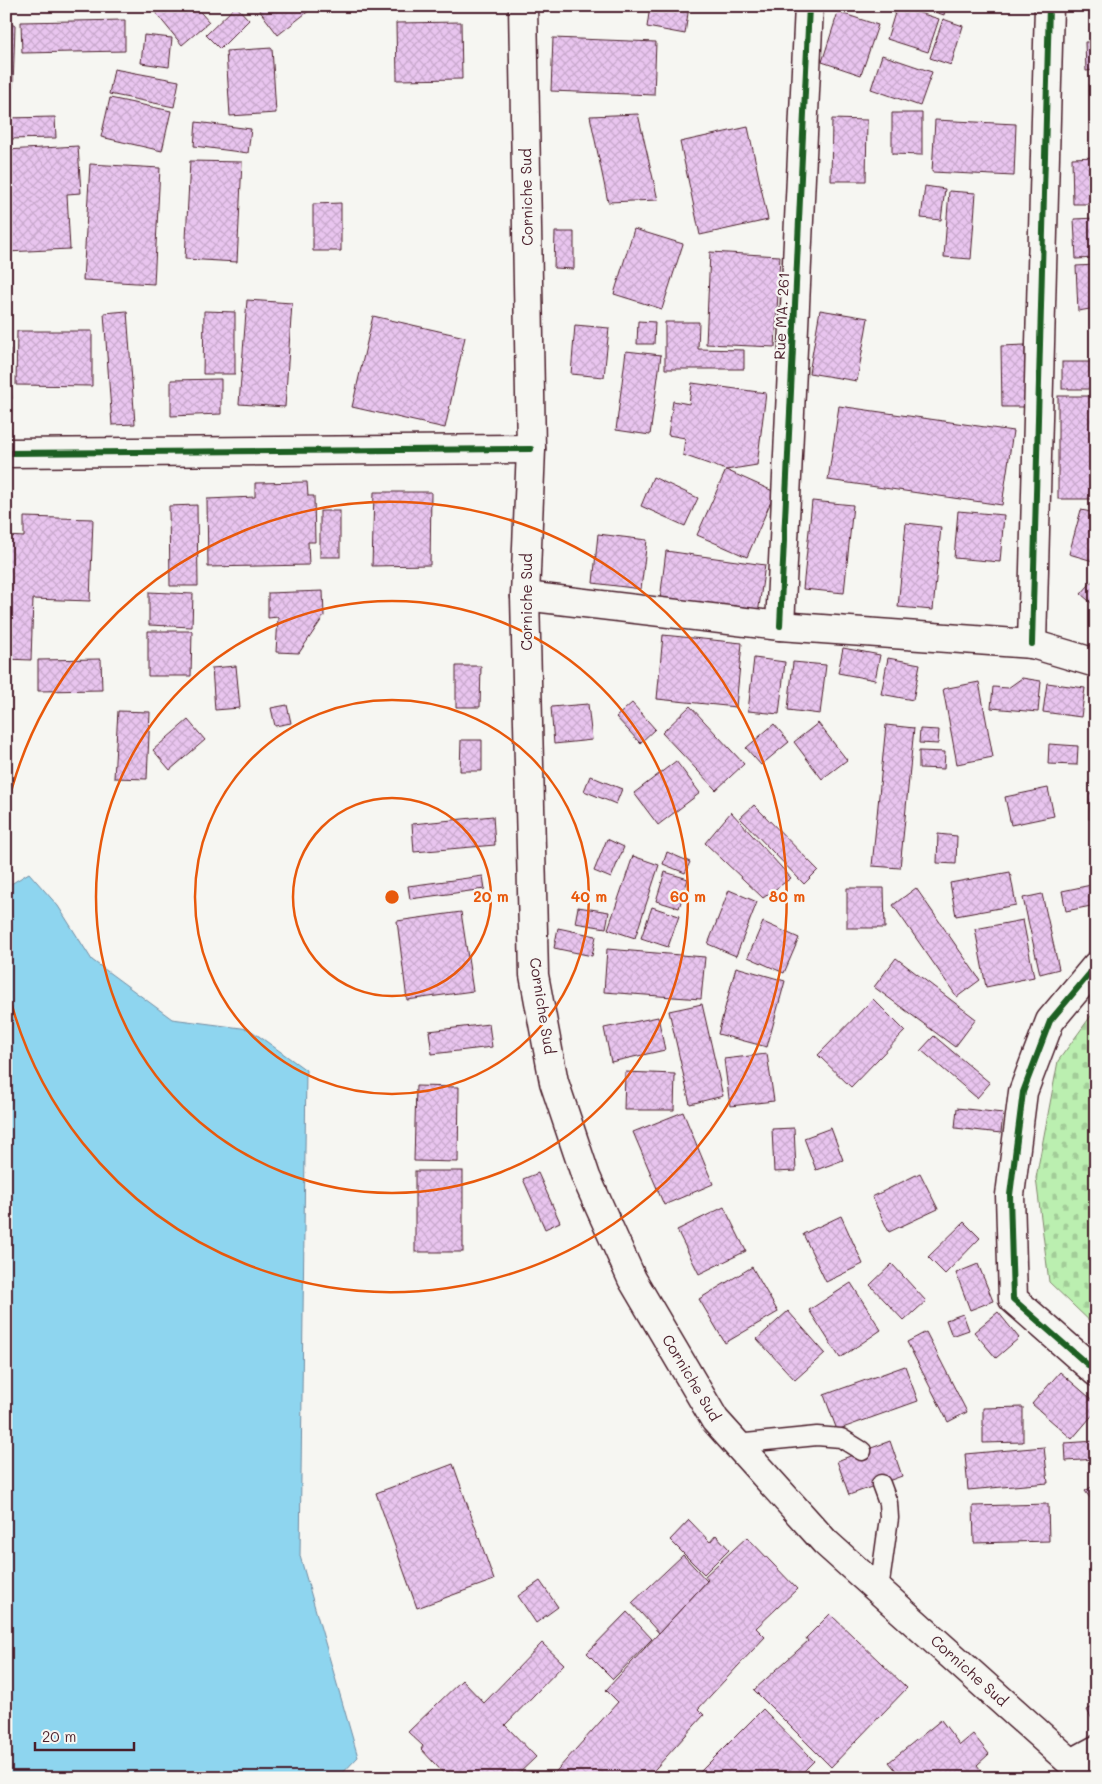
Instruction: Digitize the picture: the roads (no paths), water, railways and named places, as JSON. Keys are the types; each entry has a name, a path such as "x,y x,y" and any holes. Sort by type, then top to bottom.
{"street":[{"name":"Corniche Sud","path":"523,6 531,449 525,596 534,975 554,1082 586,1177 632,1279 715,1420 825,1542 1081,1768"},
{"name":"Rue MA. 261","path":"780,626 808,6"},
{"path":"1032,644 1048,6"},
{"path":"6,453 531,449"},
{"path":"525,596 780,626 1032,644 1096,663"},
{"path":"1096,966 1050,1020 1023,1092 1010,1195 1012,1299 1096,1372"}],"lane":[{"path":"736,1444 817,1436 841,1438 862,1451"},
{"path":"879,1590 889,1518 888,1503 881,1484"}],"water":[{"path":"29,873 58,906 92,960 172,1019 249,1029 306,1070 300,1556 358,1757 338,1778 6,1778 6,887"}]}
